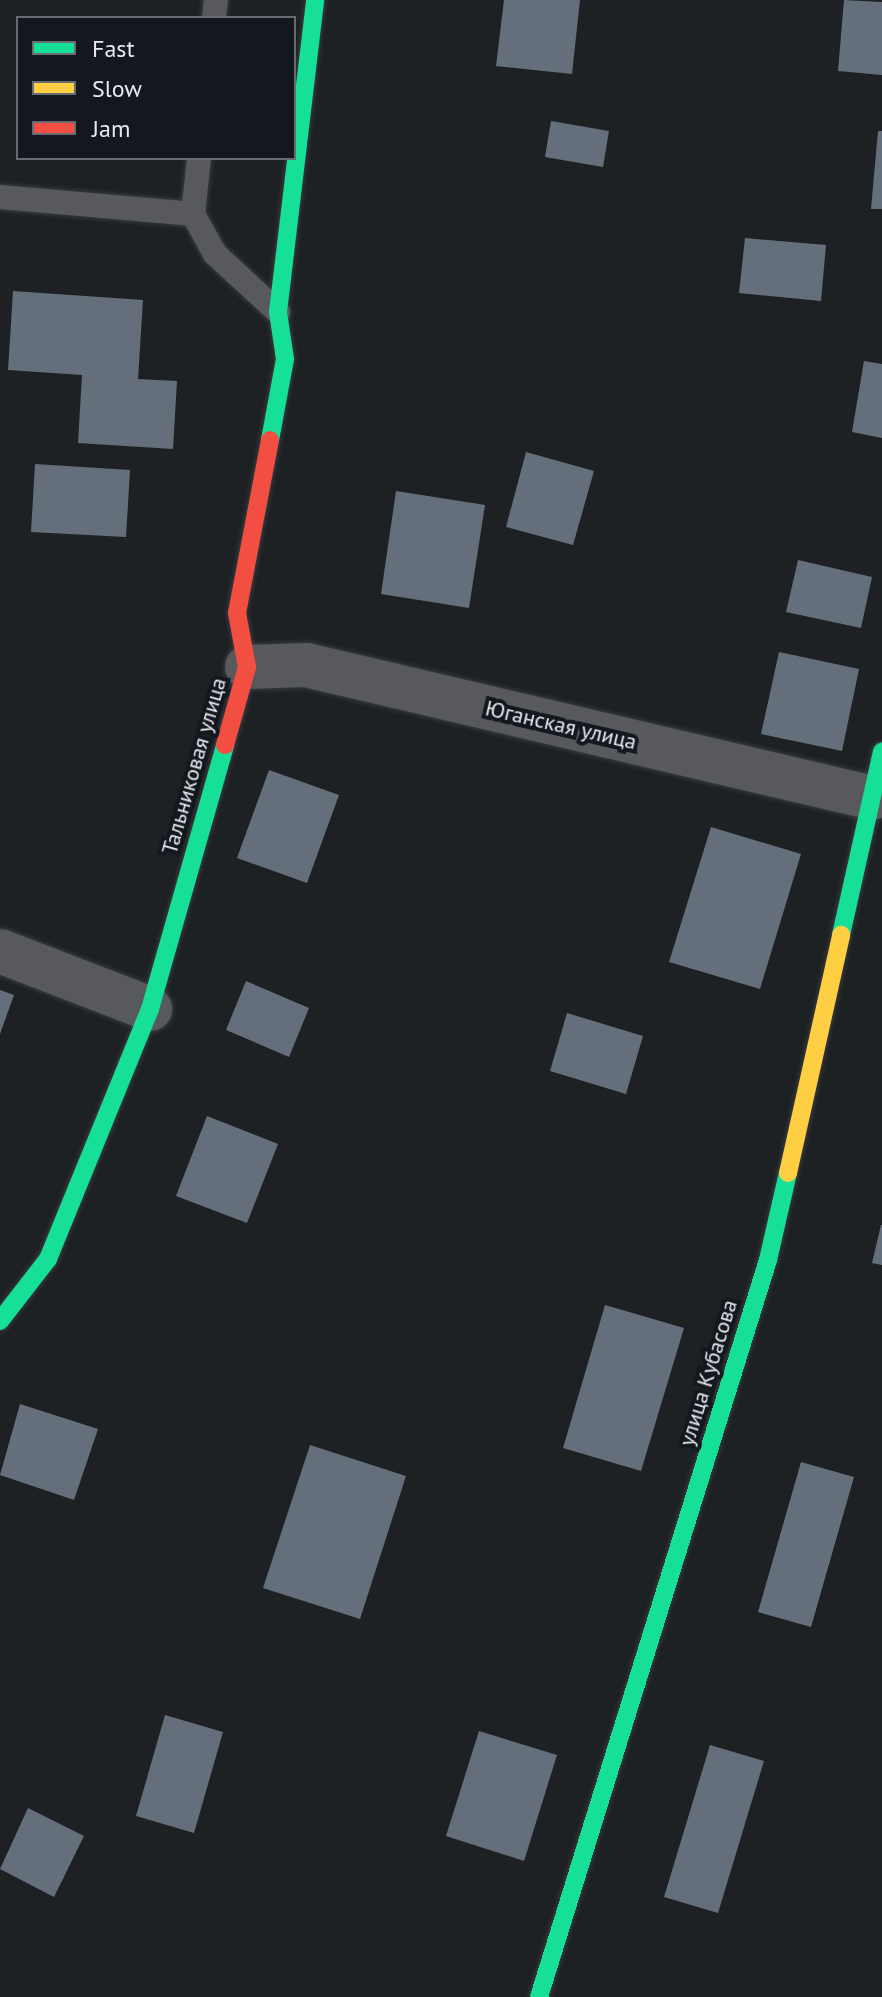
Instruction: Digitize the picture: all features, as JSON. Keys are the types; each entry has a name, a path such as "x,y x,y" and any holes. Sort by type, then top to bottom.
{"street":[{"name":"Тальниковая улица","path":"0,1321 48,1259 150,1009 247,667 237,613 285,359 278,312 315,0"},
{"name":"Юганская улица","path":"247,667 306,665 873,798"},
{"name":"улица Кубасова","path":"539,1997 768,1260 882,752"},
{"path":"0,951 150,1009"}],"lane":[{"path":"199,160 193,214 215,254 278,312"},
{"path":"0,197 193,214"}],"building":[{"path":"504,0 580,0 572,74 496,66"},
{"path":"844,0 882,2 882,75 838,71"},
{"path":"551,121 609,131 603,167 545,157"},
{"path":"878,131 882,131 882,209 871,209"},
{"path":"745,238 826,245 821,301 739,293"},
{"path":"13,291 143,300 138,379 177,381 173,449 78,443 82,375 8,370"},
{"path":"864,361 882,364 882,438 852,432"},
{"path":"526,452 594,471 573,545 506,527"},
{"path":"35,464 130,470 126,537 31,532"},
{"path":"396,491 485,505 469,608 381,594"},
{"path":"798,560 872,577 861,628 786,612"},
{"path":"779,652 859,669 842,751 761,734"},
{"path":"269,770 339,795 307,883 237,858"},
{"path":"711,827 801,854 760,989 669,962"},
{"path":"246,981 309,1008 289,1057 226,1030"},
{"path":"0,990 14,995 0,1034"},
{"path":"567,1013 643,1036 626,1094 550,1071"},
{"path":"207,1116 278,1144 247,1223 176,1196"},
{"path":"882,1225 882,1265 872,1263"},
{"path":"605,1305 684,1328 641,1471 563,1448"},
{"path":"20,1404 98,1429 74,1500 0,1475"},
{"path":"310,1445 406,1476 360,1619 263,1588"},
{"path":"801,1462 854,1477 811,1627 758,1612"},
{"path":"165,1715 223,1732 194,1833 136,1816"},
{"path":"479,1731 557,1755 524,1861 446,1836"},
{"path":"710,1745 764,1761 718,1913 664,1897"},
{"path":"28,1808 84,1836 54,1897 0,1869"}],"traffic: fast":[{"path":"270,440 285,359 278,312 315,0"},
{"path":"0,1321 48,1259 150,1009 225,745"},
{"path":"841,935 882,752"},
{"path":"539,1997 768,1260 788,1173"}],"traffic: slow":[{"path":"788,1173 841,935"}],"traffic: jam":[{"path":"225,745 247,667 237,613 270,440"}]}
